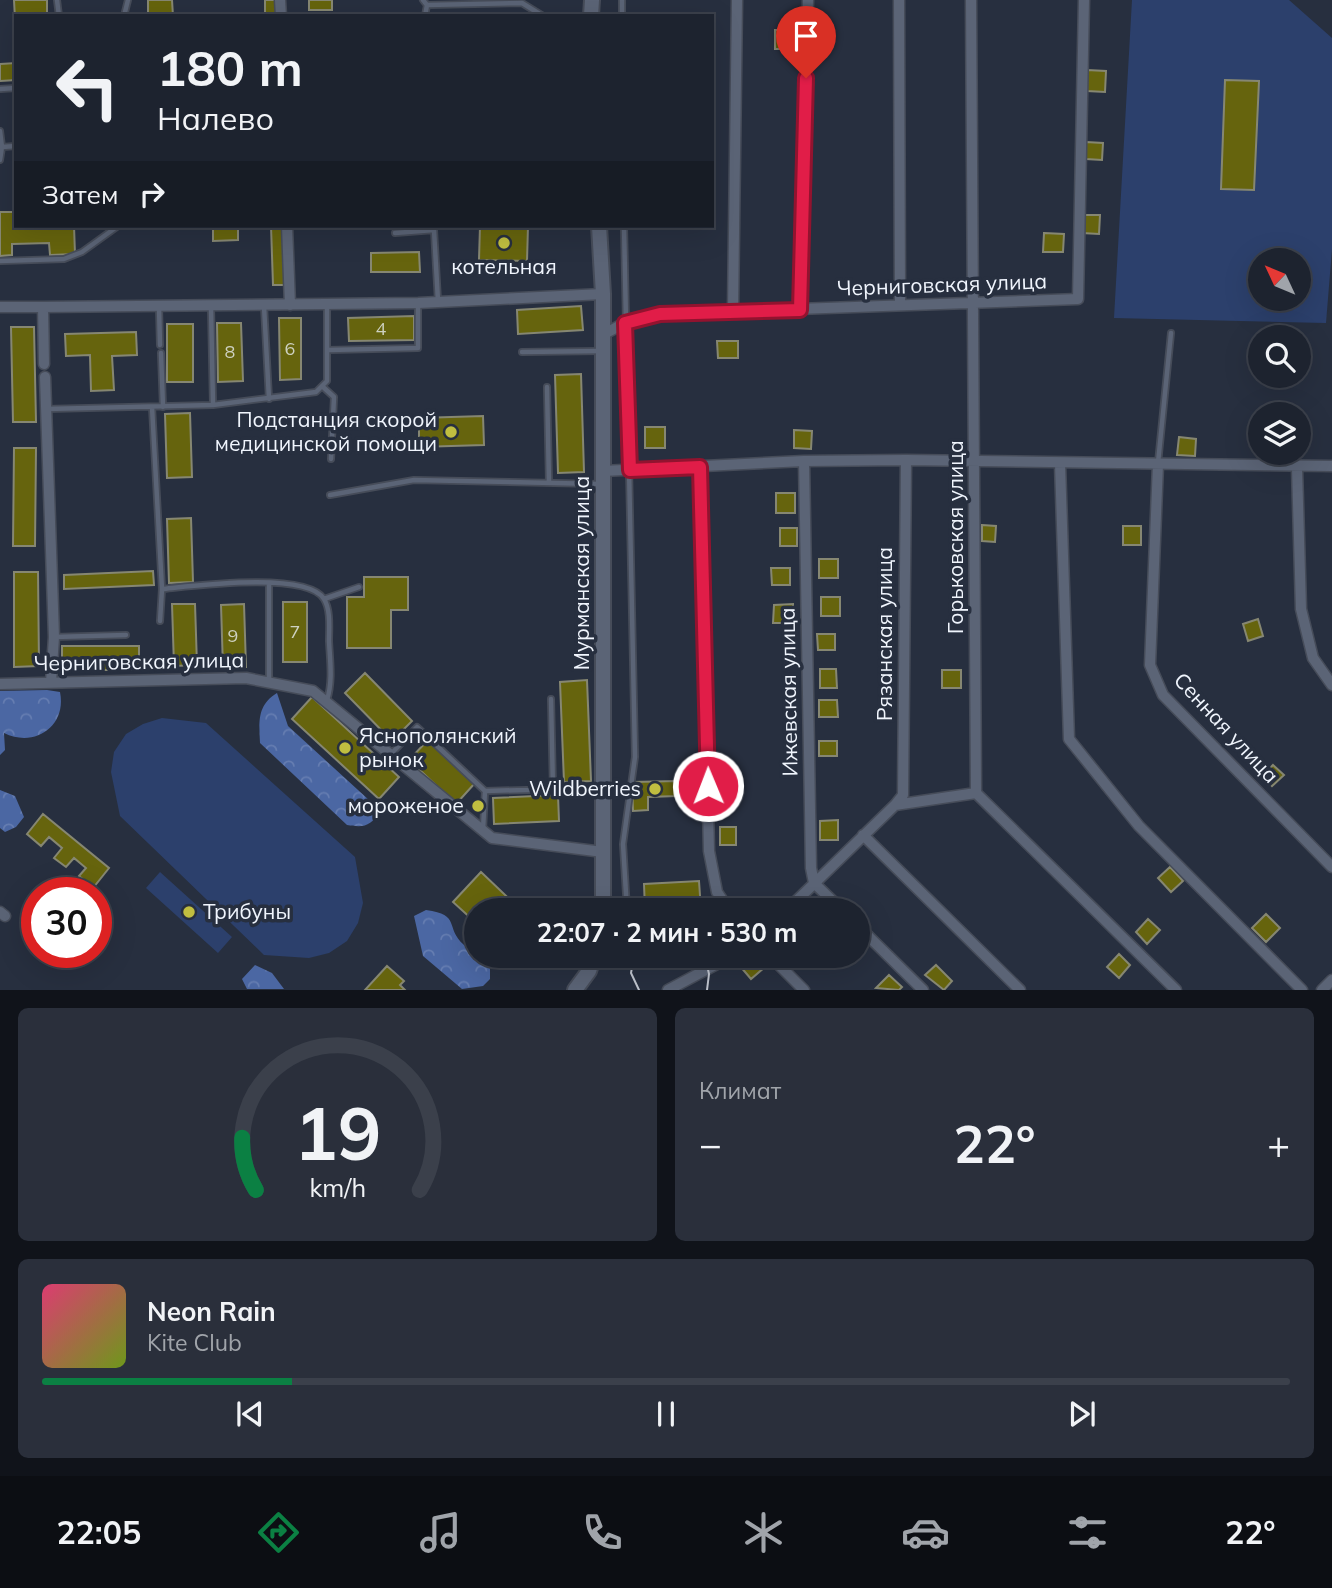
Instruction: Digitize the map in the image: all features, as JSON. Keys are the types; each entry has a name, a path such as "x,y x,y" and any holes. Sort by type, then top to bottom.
{"main road":[{"name":"Мурманская улица","path":"599,228 603,294 603,898"},
{"path":"575,989 590,968"}],"street":[{"path":"733,310 737,0"},
{"path":"800,310 808,0"},
{"path":"899,0 900,304"},
{"name":"Горьковская улица","path":"971,0 976,793"},
{"name":"Черниговская улица","path":"603,335 625,323 660,314 900,304 975,305 1078,299 1084,0"},
{"path":"287,228 290,305"},
{"path":"0,307 418,303 603,294"},
{"path":"43,307 44,364"},
{"path":"45,377 54,637 51,682"},
{"path":"603,478 630,470 804,461 906,460 1332,467"},
{"name":"Рязанская улица","path":"895,805 903,796 906,460"},
{"name":"Ижевская улица","path":"804,461 811,868 814,883"},
{"path":"1060,464 1069,739 1139,826 1303,989"},
{"name":"Сенная улица","path":"1158,464 1150,665 1163,695 1332,867"},
{"path":"700,467 709,851 717,892 721,898"},
{"path":"1297,468 1301,609 1313,658 1332,685"},
{"name":"Черниговская улица","path":"0,684 246,678 313,691 492,838 603,852"},
{"path":"800,898 895,805 976,793 1176,989"},
{"path":"863,835 1020,989"},
{"path":"814,883 830,898"},
{"path":"870,938 923,989"},
{"path":"667,989 708,968"},
{"path":"782,968 804,989"},
{"path":"1322,989 1332,979"}],"lane":[{"path":"423,0 427,5 425,14"},
{"path":"427,5 522,3 540,14"},
{"path":"0,131 0,160"},
{"path":"0,261 64,260 82,252 115,228"},
{"path":"624,228 635,757 623,844 626,898"},
{"path":"395,233 434,230 438,302"},
{"path":"264,303 269,399"},
{"path":"328,350 418,348 418,303"},
{"path":"45,409 213,405 316,392 327,381 327,304"},
{"path":"159,306 160,345"},
{"path":"211,306 213,405"},
{"path":"1158,464 1165,421 1171,333"},
{"path":"522,352 601,351"},
{"path":"161,353 163,407"},
{"path":"322,386 334,397 331,459"},
{"path":"547,387 549,483"},
{"path":"152,407 162,589 160,621"},
{"path":"330,495 414,480 549,483 603,478"},
{"path":"162,589 268,583 313,590 324,599 328,616 331,687 326,702"},
{"path":"268,583 269,682"},
{"path":"324,599 359,587"},
{"path":"54,637 126,635"},
{"path":"551,699 553,790"},
{"path":"390,755 417,727 485,791 603,788"},
{"path":"483,830 485,791"}],"shaded area":[{"path":"1132,0 1289,0 1332,38 1332,249 1326,323 1114,318"},
{"path":"162,718 206,723 355,857 363,903 358,923 347,941 329,953 309,958 264,955 120,816 111,772 114,752 126,734 143,724"},
{"name":"Трибуны","path":"160,872 232,937 218,953 146,888"}],"green space":[{"path":"0,691 60,692 61,704 53,724 37,736 15,737 4,733 5,750 0,755"},
{"path":"277,693 288,726 381,811 370,823 363,826 347,825 260,743 263,709"},
{"path":"0,790 15,796 24,817 16,827 5,832 0,828"},
{"path":"426,910 437,912 449,919 458,939 464,945 464,968 490,968 490,979 483,986 462,989 423,956 414,916"},
{"path":"255,965 272,973 284,989 247,989 242,979"}],"building":[{"path":"14,0 47,0 47,14 15,14"},
{"path":"148,0 172,0 173,14 148,14"},
{"path":"265,0 277,0 277,14 265,14"},
{"path":"309,0 332,0 332,10 309,10"},
{"path":"775,30 793,30 793,49 775,49"},
{"path":"14,63 14,80 0,81 0,64"},
{"path":"1087,70 1106,71 1105,92 1087,91"},
{"path":"1225,80 1259,81 1254,190 1221,189"},
{"path":"1086,142 1103,143 1102,160 1086,159"},
{"path":"0,212 14,212 14,228 74,228 75,254 50,255 49,243 12,244 12,255 0,256"},
{"path":"1082,215 1100,215 1099,234 1082,233"},
{"path":"213,228 238,228 238,240 213,241"},
{"path":"271,228 282,228 285,285 273,285"},
{"name":"котельная","path":"480,228 528,228 527,261 479,260"},
{"path":"1044,233 1064,234 1063,252 1043,252"},
{"path":"419,252 420,272 371,272 371,253"},
{"path":"581,306 583,330 518,334 517,310"},
{"path":"414,316 414,340 349,341 348,318"},
{"path":"279,318 301,318 301,379 280,380"},
{"path":"217,323 241,323 243,381 218,382"},
{"path":"167,324 193,324 193,382 167,382"},
{"path":"11,327 34,327 36,422 13,422"},
{"path":"136,332 137,355 112,356 114,390 91,391 90,355 66,356 65,334"},
{"path":"717,341 738,341 738,358 718,358"},
{"path":"581,374 584,472 558,473 555,375"},
{"path":"190,413 192,477 167,478 165,414"},
{"name":"Подстанция скорой медицинской помощи","path":"483,416 484,445 419,447 419,418"},
{"path":"645,427 665,427 665,448 645,448"},
{"path":"794,430 812,431 811,449 794,448"},
{"path":"1179,437 1196,439 1195,456 1177,455"},
{"path":"14,448 36,448 35,546 13,546"},
{"path":"776,493 795,493 795,513 776,513"},
{"path":"191,518 193,582 169,583 167,519"},
{"path":"982,525 996,526 995,542 982,541"},
{"path":"1123,526 1141,526 1141,545 1123,545"},
{"path":"780,528 797,528 797,546 780,546"},
{"path":"819,559 838,559 838,578 819,578"},
{"path":"771,568 790,568 790,585 772,585"},
{"path":"153,571 154,585 64,589 64,575"},
{"path":"14,572 38,572 39,666 14,667"},
{"path":"364,577 408,577 408,610 391,610 391,648 347,648 347,597 364,597"},
{"path":"821,597 840,597 840,616 821,616"},
{"path":"283,602 307,602 307,662 283,662"},
{"path":"172,604 195,604 197,665 174,666"},
{"path":"244,604 246,667 223,668 221,605"},
{"path":"793,604 793,623 773,623 774,605"},
{"path":"1258,619 1263,636 1248,641 1243,624"},
{"path":"817,634 835,634 835,650 818,650"},
{"path":"62,646 139,646 139,670 62,670"},
{"path":"820,669 836,669 837,688 820,688"},
{"path":"942,670 961,670 961,688 942,688"},
{"path":"365,673 412,721 392,741 345,693"},
{"path":"587,680 591,781 564,782 560,682"},
{"name":"Яснополянский рынок","path":"312,697 399,777 379,799 292,719"},
{"path":"819,700 837,700 838,717 819,717"},
{"path":"428,740 475,783 456,804 409,760"},
{"path":"819,741 837,741 837,756 819,756"},
{"path":"1273,765 1284,775 1272,786 1262,776"},
{"name":"Wildberries","path":"677,781 677,796 648,797 648,810 633,811 632,782"},
{"path":"558,795 559,821 494,824 493,798"},
{"path":"43,814 109,868 102,877 80,877 86,868 74,858 66,867 54,858 62,848 49,837 41,846 27,834"},
{"path":"838,820 838,840 820,840 820,821"},
{"path":"720,827 736,827 736,845 720,845"},
{"path":"1170,867 1183,881 1171,892 1158,878"},
{"path":"481,872 508,898 464,898 464,912 453,902"},
{"path":"699,881 700,898 645,898 644,884"},
{"path":"1266,914 1280,928 1266,942 1252,928"},
{"path":"1148,919 1160,930 1147,944 1136,932"},
{"path":"1119,954 1130,965 1119,978 1107,967"},
{"path":"936,965 952,981 944,990 925,975"},
{"path":"387,966 404,981 400,985 405,990 365,990"},
{"path":"742,968 764,968 751,979"},
{"path":"889,975 902,987 899,990 876,988"}],"tram line":[{"path":"632,968 631,973 639,990"},
{"path":"707,990 708,968"}],"place":[{"name":"котельная","path":"504,243"},
{"name":"Подстанция скорой медицинской помощи","path":"451,432"},
{"name":"Яснополянский рынок","path":"345,748"},
{"name":"Wildberries","path":"655,789"},
{"name":"мороженое","path":"478,806"},
{"name":"Трибуны","path":"189,912"}],"route":[{"path":"708,786 700,467 630,470 625,323 660,314 800,310 806,78"}]}
